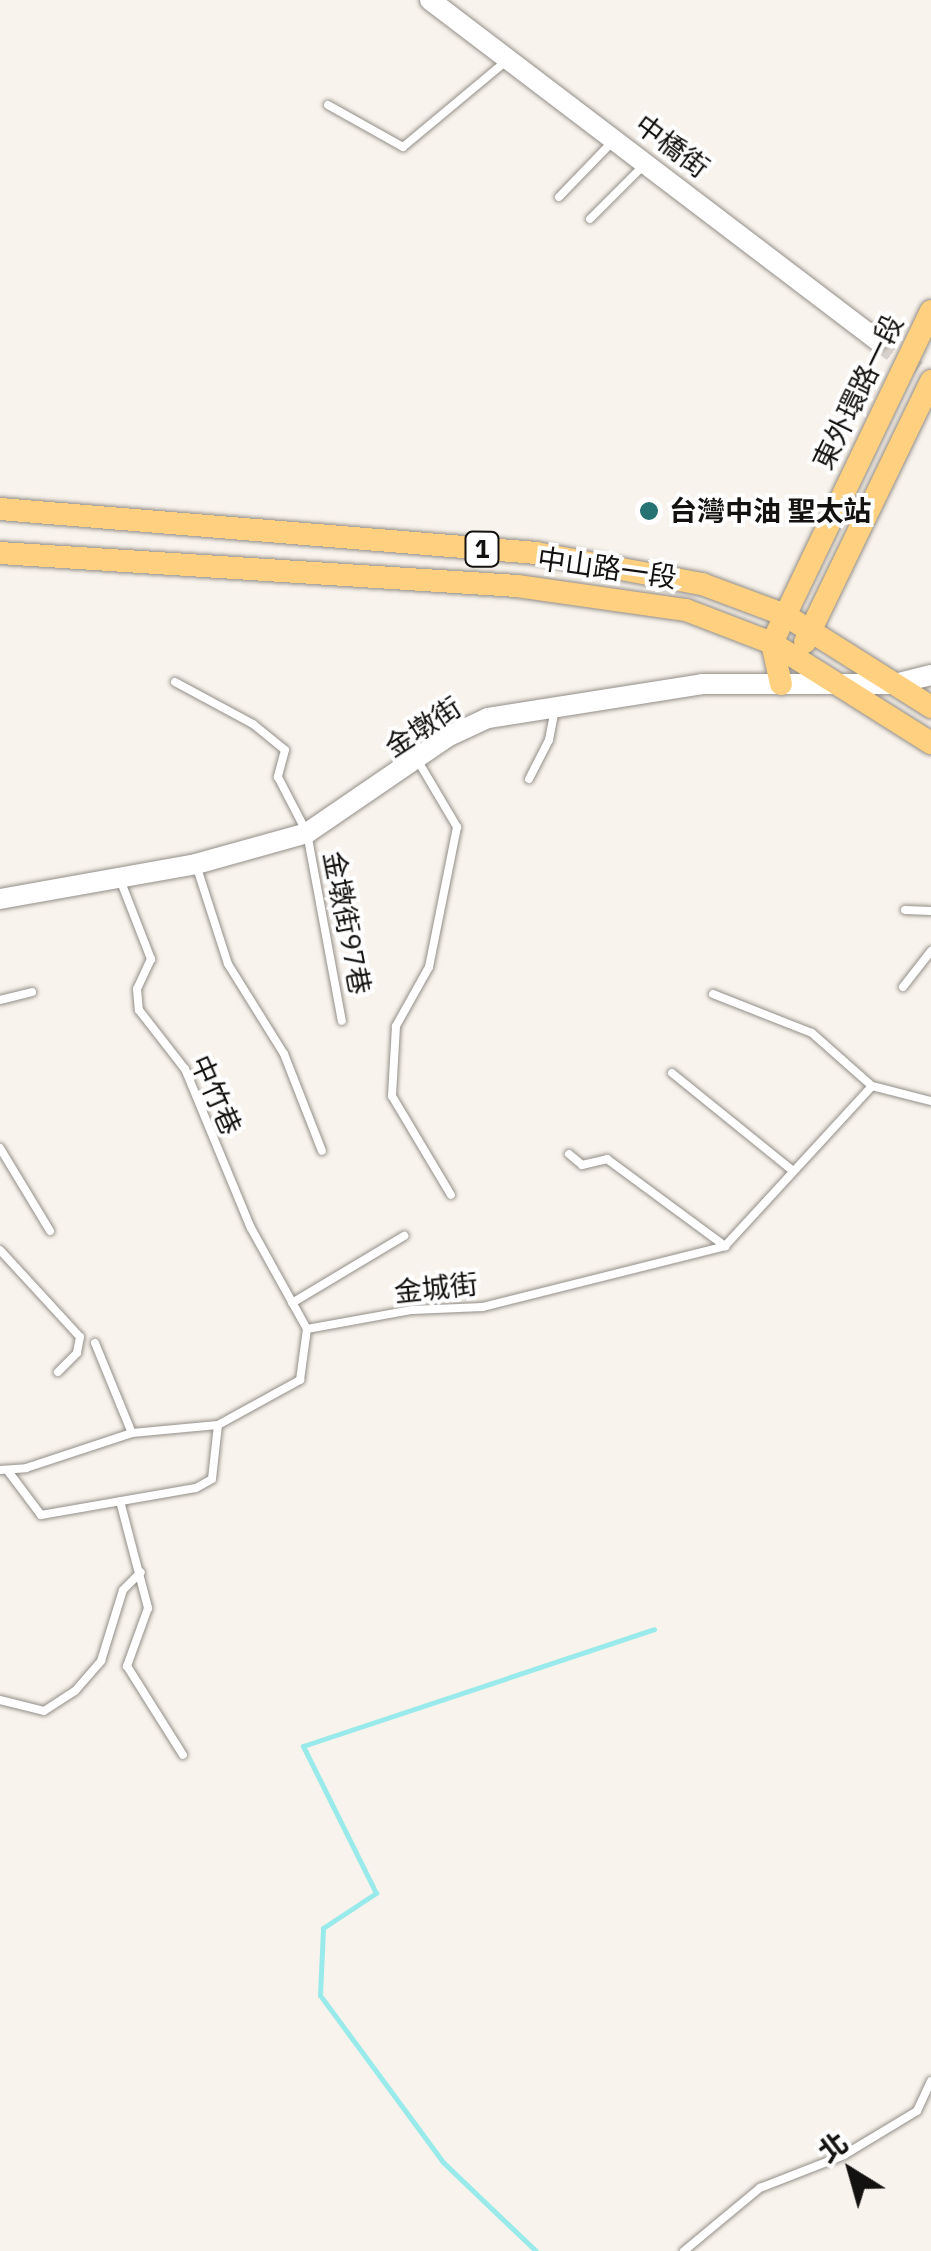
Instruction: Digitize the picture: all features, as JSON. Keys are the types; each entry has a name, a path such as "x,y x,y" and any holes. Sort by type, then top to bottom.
{"main road":[{"name":"東外環路一段","path":"772,643 931,311"},
{"path":"781,684 812,630 931,380"},
{"name":"中山路一段","path":"0,509 536,553 702,584 785,615 931,707"},
{"name":"中山路一段","path":"0,552 518,586 686,610 772,643 931,743"},
{"path":"772,643 781,684"}],"street":[{"name":"中橋街","path":"430,0 648,162 877,340"},
{"name":"金墩街","path":"0,899 196,864 307,834 448,737 488,718 556,704 702,684 895,684 931,674"}],"lane":[{"path":"328,106 403,147 509,59"},
{"path":"559,198 616,138"},
{"path":"590,220 648,162"},
{"name":"金墩街97巷","path":"175,682 252,724 285,750 278,777 307,834 342,1021"},
{"path":"528,778 549,740 556,704"},
{"path":"418,761 457,827 429,967 396,1026 392,1096 452,1195"},
{"path":"196,864 228,964 284,1054 322,1151"},
{"name":"中竹巷","path":"119,878 151,958 137,989 139,1010 185,1069 251,1228 307,1329"},
{"path":"904,910 931,911"},
{"path":"903,987 931,951"},
{"path":"0,1000 32,992"},
{"path":"713,994 812,1033 872,1086 931,1101"},
{"path":"672,1073 793,1170"},
{"path":"569,1154 582,1165 607,1158 724,1246 872,1086"},
{"path":"0,1148 50,1231"},
{"path":"292,1303 404,1236"},
{"name":"金城街","path":"307,1329 412,1310 482,1307 724,1246"},
{"path":"0,1250 80,1338 77,1352 58,1372"},
{"path":"218,1425 212,1479 196,1488 42,1515 3,1470 132,1433 218,1425 300,1380 307,1329"},
{"path":"95,1343 132,1433"},
{"path":"120,1501 148,1608 127,1666 183,1755"},
{"path":"0,1700 44,1710 75,1691 101,1661 123,1590 140,1572"},
{"path":"684,2251 760,2188 844,2155 917,2111 931,2080"}],"waterway":[{"path":"536,2251 443,2162 320,1995 323,1928 376,1893 303,1746 654,1629"}],"tunnel":[{"path":"877,340 931,381"}],"place":[{"name":"台灣中油 聖太站","path":"649,511"}]}
